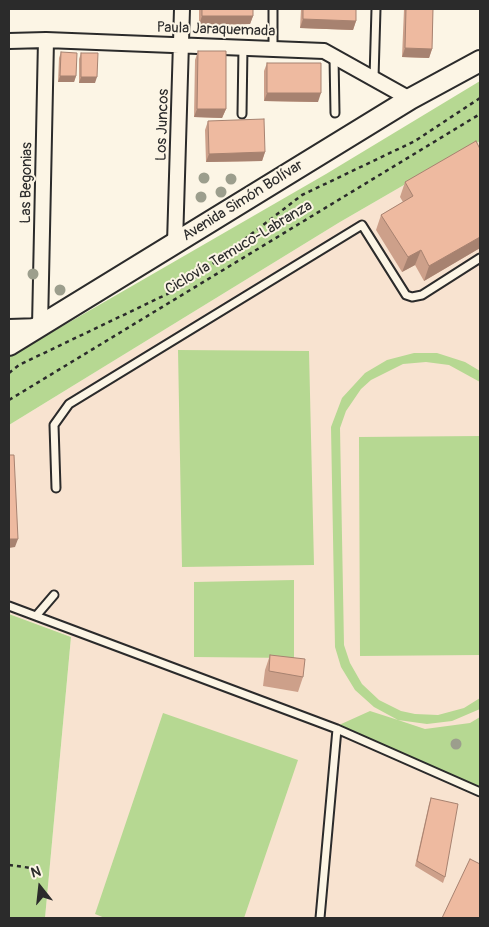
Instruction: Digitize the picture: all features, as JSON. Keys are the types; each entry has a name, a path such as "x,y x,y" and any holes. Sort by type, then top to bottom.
{"street":[{"name":"Los Juncos","path":"175,243 182,9"},
{"name":"Paula Jaraquemada","path":"9,41 46,40 181,44 324,51 410,99"},
{"name":"Las Begonias","path":"40,326 46,40"},
{"name":"Avenida Simón Bolívar","path":"9,345 410,99 480,62"},
{"path":"9,327 40,326"}],"lane":[{"path":"273,9 273,49"},
{"path":"374,79 376,9"},
{"path":"242,114 243,47"},
{"path":"334,56 335,113"},
{"path":"56,488 54,425 69,404 362,225 406,295 412,297 422,295 480,258"},
{"path":"36,616 54,595"},
{"path":"9,606 337,729 480,792"},
{"path":"320,918 337,729"}],"path":[{"path":"9,372 184,286 302,195 415,141 480,98"},
{"name":"Ciclovía Temuco-Labranza","path":"9,400 480,114"},
{"path":"9,864 39,869"}],"shaded area":[{"path":"480,141 480,918 45,918 71,637 9,614 9,425 340,222"}],"green space":[{"path":"480,81 480,141 340,222 9,425 9,357 326,174"},
{"path":"178,350 309,351 314,565 182,567"},
{"path":"414,353 437,353 465,362 480,371 480,382 449,365 426,362 403,364 371,380 361,389 346,411 340,428 344,645 350,663 362,684 379,700 401,711 438,715 464,708 480,698 480,709 452,721 427,724 398,720 374,707 355,690 341,667 335,647 331,427 342,398 365,373 387,360"},
{"path":"480,436 480,655 360,656 359,437"},
{"path":"294,580 294,658 194,657 194,582"},
{"path":"9,614 71,637 45,918 9,918"},
{"path":"370,711 425,729 470,723 480,717 480,787 339,725"},
{"path":"163,713 298,760 244,918 105,918 95,914"}],"building":[{"path":"202,9 253,9 253,16 202,16"},
{"path":"303,9 356,9 356,21 303,19"},
{"path":"406,9 433,9 432,49 405,48"},
{"path":"198,51 226,51 226,109 197,109"},
{"path":"61,52 77,53 76,76 60,76"},
{"path":"81,53 98,53 97,77 81,77"},
{"path":"267,63 321,63 321,93 267,93"},
{"path":"264,119 265,152 209,154 208,121"},
{"path":"476,141 480,149 480,237 429,266 421,250 408,257 381,215 413,196 405,182"},
{"path":"9,455 14,455 18,539 9,539"},
{"path":"270,655 305,659 303,677 269,671"},
{"path":"431,798 458,804 445,877 417,861"},
{"path":"470,859 480,864 480,918 442,918"}]}
